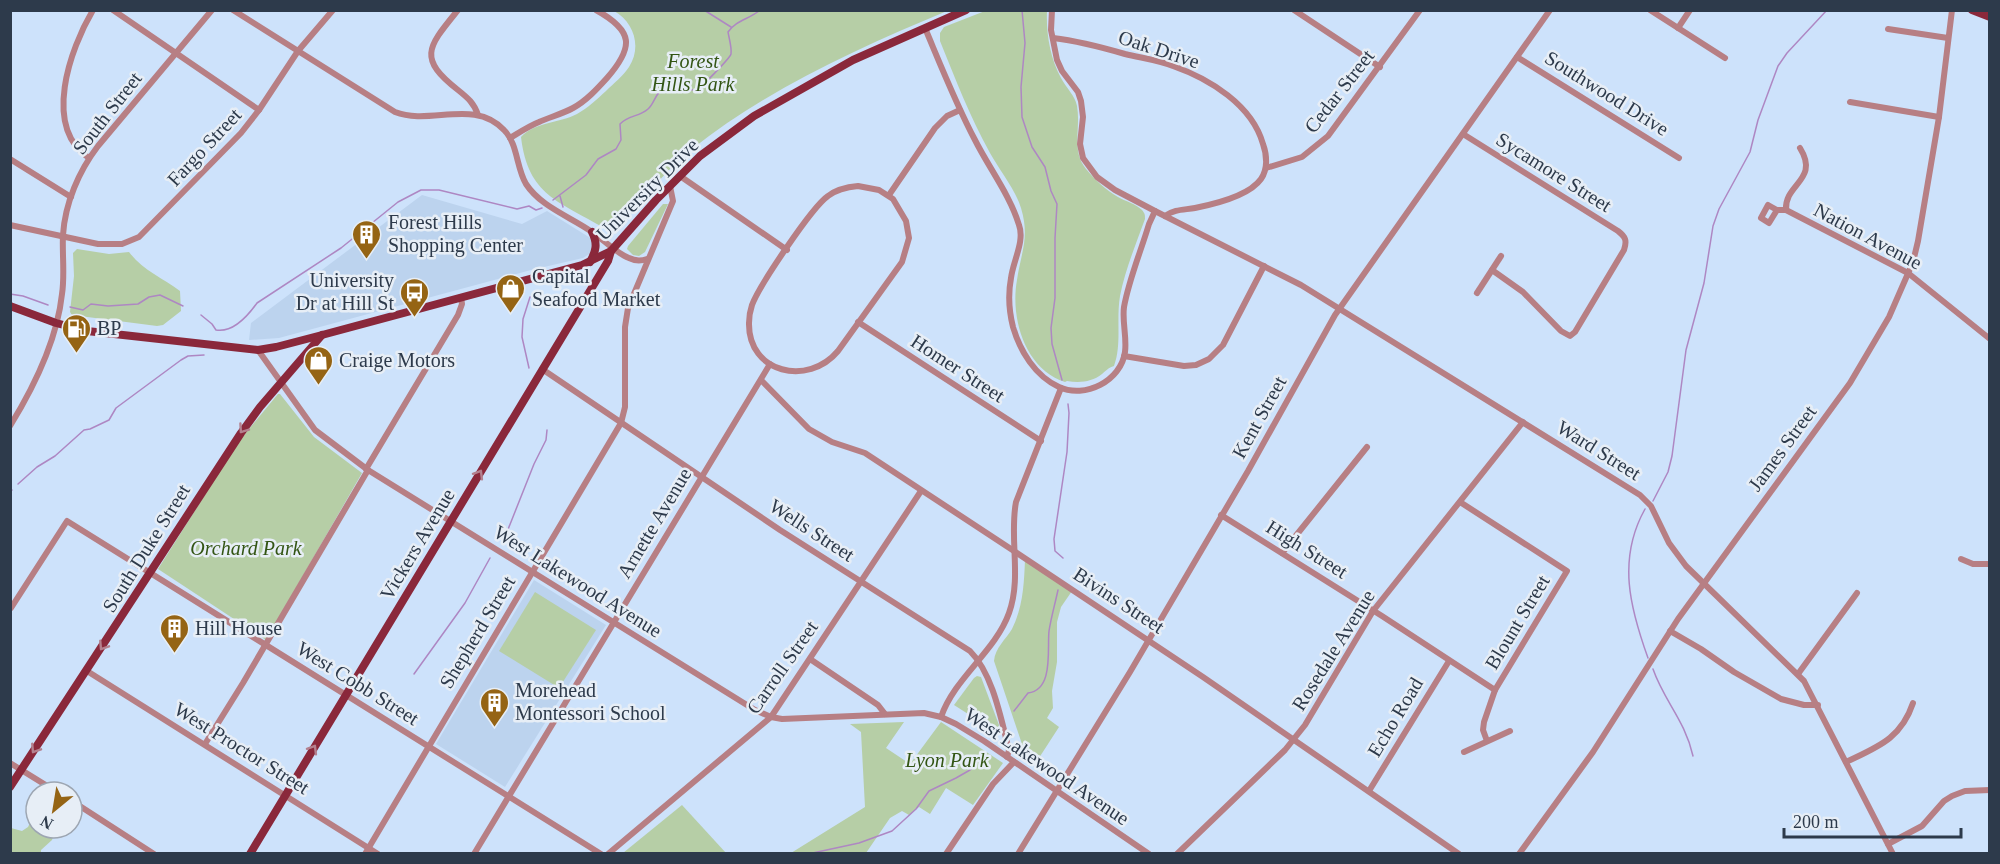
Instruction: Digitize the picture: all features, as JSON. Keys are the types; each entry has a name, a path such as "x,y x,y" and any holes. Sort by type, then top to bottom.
{"main road":[{"name":"University Drive","path":"258,350 322,335 590,262 612,249 680,176 724,137 775,103 853,60 966,10"},
{"path":"1972,10 1989,17"},
{"path":"590,262 596,247 596,240 592,232"},
{"name":"Vickers Avenue","path":"250,854 608,261 612,249"},
{"path":"10,306 56,323 97,333 258,350"},
{"name":"South Duke Street","path":"10,787 241,433 322,335"}],"street":[{"path":"88,159 71,142 66,124 64,100 69,68 85,24 93,10"},
{"path":"113,10 259,110"},
{"name":"South Street","path":"10,426 32,388 56,323 63,293 63,236 71,197 88,159 212,10"},
{"path":"233,10 398,114 410,116 478,115 500,126 510,138 520,171 534,194 592,232 612,249 630,259 639,261 647,259"},
{"name":"Fargo Street","path":"10,225 98,244 128,243 140,237 223,153 259,110 298,51 333,10"},
{"path":"458,10 437,38 431,60 438,74 470,99 478,115"},
{"path":"510,138 536,123 575,107 603,83 618,66 626,52 623,32 615,22 596,10"},
{"name":"Ward Street","path":"1052,10 1053,38 1059,66 1078,92 1081,101 1083,117 1080,144 1086,164 1093,174 1104,183 1155,212 1264,266 1339,308 1620,481 1646,500 1656,513 1674,551 1798,674 1809,688 1893,854"},
{"path":"1294,10 1380,67"},
{"name":"Cedar Street","path":"1266,168 1296,159 1328,136 1348,112 1420,10"},
{"name":"Kent Street","path":"1018,854 1058,792 1248,471 1339,308 1550,10"},
{"path":"1650,10 1725,58"},
{"path":"1678,28 1690,10"},
{"name":"James Street","path":"1519,854 1593,752 1670,631 1850,383 1890,317 1918,241 1939,117 1952,10"},
{"path":"925,28 960,110 1019,224 1020,240 1009,292 1011,318 1017,338 1033,366 1042,376 1061,388 1078,391 1097,387 1115,374 1124,356 1124,306 1149,224 1155,212"},
{"path":"1888,29 1948,38"},
{"name":"Oak Drive","path":"1053,38 1071,40 1167,64 1182,69 1221,91 1248,114 1257,127 1265,149 1266,168"},
{"name":"Southwood Drive","path":"1517,57 1679,158"},
{"path":"1850,102 1939,117"},
{"path":"889,195 935,128 947,116 960,110"},
{"name":"Sycamore Street","path":"1463,134 1618,231 1626,241 1620,256 1575,332 1570,336 1561,331 1523,292 1492,270"},
{"path":"1777,210 1786,210 1787,201 1806,170 1807,158 1800,148"},
{"path":"10,159 71,197"},
{"path":"1166,216 1174,210 1208,206 1239,195 1258,182 1266,168"},
{"path":"680,176 787,250"},
{"name":"Shepherd Street","path":"367,850 621,423 625,407 625,327 628,308 673,201 670,186"},
{"path":"858,186 879,189 889,195 899,206 906,221 909,238 902,262 833,357 820,367 797,372 781,369 762,357 753,343 749,328 750,312 756,297 787,250 821,202 834,192 858,186"},
{"name":"Nation Avenue","path":"1786,210 1908,273 1989,339"},
{"path":"1477,293 1501,256"},
{"path":"1124,356 1184,366 1196,365 1209,359 1223,345 1264,266"},
{"path":"205,744 266,645 458,315 462,304 461,297"},
{"name":"Homer Street","path":"858,322 1041,441"},
{"name":"West Lakewood Avenue","path":"258,350 315,430 367,470 754,710 782,719 924,713 941,717 1011,759 1149,854"},
{"name":"Arnette Avenue","path":"474,854 770,364"},
{"name":"Wells Street","path":"542,369 860,581 970,651 979,660 990,684 1011,759"},
{"name":"Bivins Street","path":"761,380 809,429 832,442 865,453 1149,639 1459,854"},
{"path":"941,717 951,696 1000,632 1011,606 1015,573 1014,515 1016,502 1061,388"},
{"name":"Rosedale Avenue","path":"1177,854 1285,750 1305,725 1373,610 1523,422"},
{"path":"1282,553 1366,447"},
{"name":"Carroll Street","path":"608,854 771,717 921,491"},
{"name":"Blount Street","path":"1460,502 1567,571 1495,690 1484,722 1483,730 1487,741"},
{"name":"High Street","path":"1221,515 1495,690"},
{"name":"West Cobb Street","path":"11,608 67,521 601,854"},
{"path":"1961,560 1973,564 1989,564"},
{"path":"1798,674 1857,594"},
{"path":"1670,631 1781,699 1787,702 1818,705"},
{"path":"810,659 878,705 885,714"},
{"name":"Echo Road","path":"1369,791 1449,661"},
{"name":"West Proctor Street","path":"87,671 285,795 367,850 378,854"},
{"path":"1845,762 1879,746 1896,733 1907,720 1913,703"},
{"path":"1464,752 1510,730"},
{"path":"946,854 1011,759"},
{"path":"10,763 37,780"},
{"path":"1888,844 1922,826 1944,801 1952,796 1965,791 1989,790"},
{"path":"84,809 154,854"}],"shaded area":[{"name":"Forest Hills Shopping Center","path":"422,195 522,224 547,211 592,239 591,253 583,258 279,338 249,340 251,323"},
{"path":"534,580 606,625 505,787 436,744"}],"green space":[{"name":"Forest Hills Park","path":"614,11 947,11 847,55 751,107 685,155 641,201 624,223 610,230 560,203 538,185 525,157 521,137 533,128 581,112 627,70 635,51 634,36 627,22"},
{"path":"985,11 1047,11 1051,54 1077,106 1078,147 1081,162 1105,188 1137,206 1145,214 1120,296 1118,349 1114,366 1090,380 1065,382 1051,375 1030,354 1019,326 1015,295 1025,237 1021,208 976,126 940,41 940,33 944,27"},
{"path":"663,204 668,204 645,252 639,256 633,255 627,249 628,246"},
{"path":"77,249 109,254 129,252 146,269 180,291 181,311 163,325 157,326 72,315 70,312 74,276 73,253"},
{"name":"Orchard Park","path":"278,394 314,437 362,473 266,640 158,569 239,441"},
{"name":"Lyon Park","path":"1025,560 1072,591 1061,607 1057,622 1057,662 1052,691 1053,708 1047,718 1059,727 1037,761 1025,753 994,661 996,652 1012,629 1019,612"},
{"path":"535,592 596,630 559,688 499,651"},
{"name":"Lyon Park","path":"977,676 981,677 999,725 998,729 993,730 954,705"},
{"name":"Lyon Park","path":"904,722 886,748 910,764 941,722 1003,763 973,805 946,788 930,814 919,807 909,815 902,811 890,818 866,853 791,853 865,807 861,732 850,724"},
{"path":"682,805 726,853 623,853"},
{"path":"11,828 24,830 24,840 52,840 41,850 41,853 11,853"}],"waterway":[{"path":"704,10 731,27"},
{"path":"553,200 586,175 598,159 616,149 621,140 620,124 648,109 662,90 673,86 696,90 703,85 731,54 728,32 735,25 760,10"},
{"path":"1022,10 1025,43 1021,87 1022,117 1032,147 1045,167 1057,204 1055,298 1051,328 1052,344 1062,380"},
{"path":"1653,501 1668,472 1672,456 1686,350 1704,283 1713,226 1719,209 1750,152 1758,120 1778,66 1827,10"},
{"path":"201,315 216,330 234,326 257,303 341,248 398,202 421,190 439,190 517,209 529,206 536,210 542,208"},
{"path":"560,196 563,207"},
{"path":"10,294 48,305"},
{"path":"70,307 83,310 91,304 108,306 138,304 149,297 160,295 183,306"},
{"path":"529,368 522,337 523,319 530,297"},
{"path":"18,484 84,430 109,420 116,408 181,360 188,356 204,355"},
{"path":"1063,558 1055,551 1054,539 1067,452 1068,404"},
{"path":"503,542 546,440 547,430"},
{"path":"1645,509 1631,546 1629,583 1636,621 1648,658"},
{"path":"414,674 465,603 490,558"},
{"path":"1014,711 1028,693 1042,685 1046,677 1049,631 1058,590"},
{"path":"1653,669 1680,721 1693,756"},
{"path":"808,854 859,843 892,831 916,809 929,791 970,770 984,754"}],"place":[{"name":"Forest Hills Shopping Center","path":"367,260"},
{"name":"Capital Seafood Market","path":"511,314"},
{"name":"University Dr at Hill St","path":"415,318"},
{"name":"BP","path":"76,354"},
{"name":"Craige Motors","path":"318,386"},
{"name":"Hill House","path":"174,654"},
{"name":"Morehead Montessori School","path":"494,728"}]}
